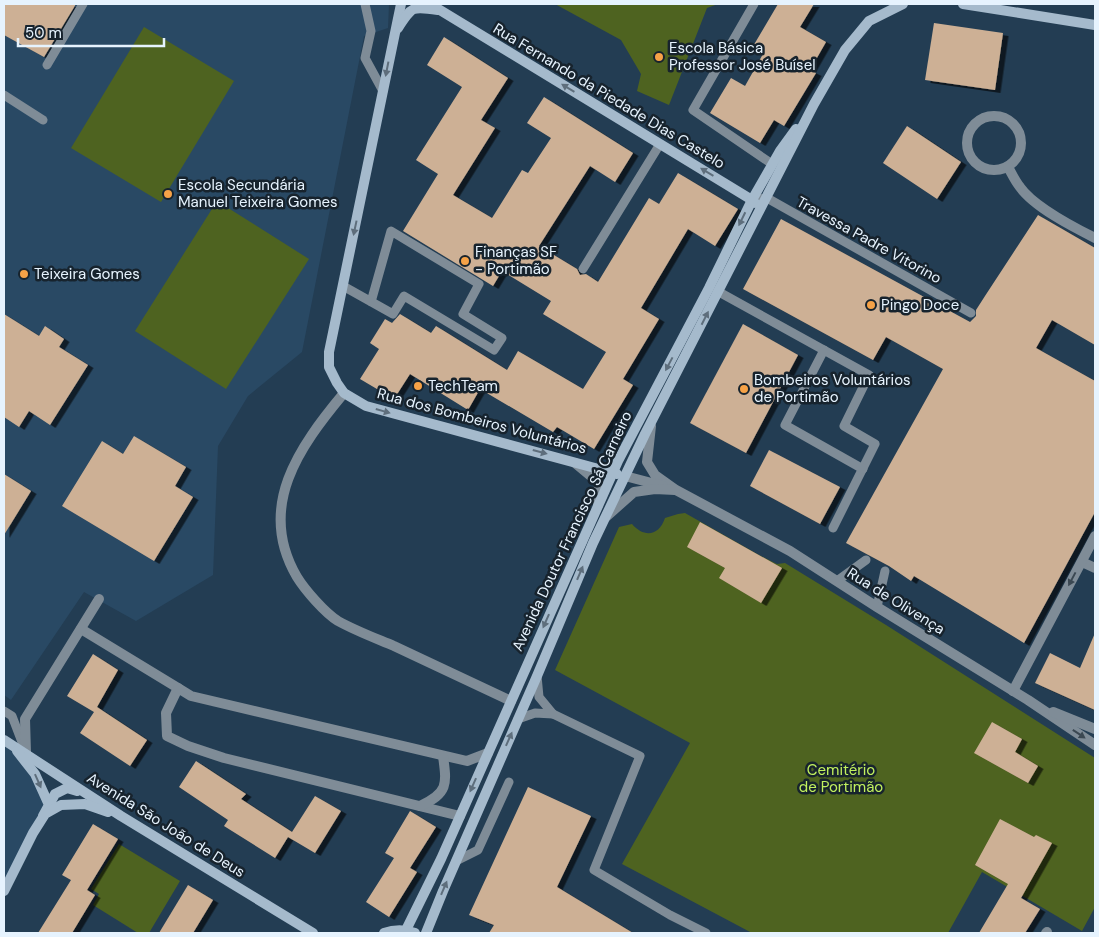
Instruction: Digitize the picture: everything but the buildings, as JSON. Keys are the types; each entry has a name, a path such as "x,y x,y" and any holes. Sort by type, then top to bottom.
{"street":[{"name":"Rua dos Bombeiros Voluntários","path":"401,4 329,352 329,367 344,393 366,406 625,476"},
{"name":"Avenida Doutor Francisco Sá Carneiro","path":"426,933 605,518 653,419 814,104 845,50 869,21 903,4"},
{"path":"963,4 1095,25"},
{"path":"393,37 408,11 419,7 435,7"},
{"name":"Rua Fernando da Piedade Dias Castelo","path":"435,7 752,200 761,210"},
{"name":"Avenida Doutor Francisco Sá Carneiro","path":"410,932 612,472 709,288 752,200 772,164 814,104"},
{"path":"990,116 1002,117 1016,127 1020,137 1020,149 1016,159 1008,167 997,170 986,169 976,164 969,155 966,144 969,132 980,120 990,116"},
{"path":"1008,167 1020,188 1038,204 1095,238"},
{"path":"344,393 323,418 306,443 284,487 280,530 288,561 304,589 337,620 510,701"},
{"path":"653,419 647,462 655,475 676,490"},
{"path":"570,460 600,483 598,505"},
{"path":"625,476 676,490"},
{"path":"605,518 634,492 655,489 676,490"},
{"name":"Rua de Olivença","path":"676,490 790,551 1034,704 1095,745"},
{"path":"1013,691 1095,536"},
{"path":"1082,562 1095,568"},
{"path":"26,753 25,719 99,600"},
{"path":"81,628 191,696 467,762 488,753"},
{"path":"178,688 166,713 167,736 188,746 224,758 460,816"},
{"path":"1034,704 1095,729"},
{"path":"8,743 35,774 49,805"},
{"name":"Avenida São João de Deus","path":"8,743 121,816 309,931"},
{"path":"420,806 434,799 443,790 446,780 443,756"},
{"path":"41,822 55,794 67,788 87,794"},
{"path":"4,891 45,814 61,805 85,804 121,816"},
{"path":"384,933 395,930 410,932"},
{"path":"309,931 318,933"}],"lane":[{"path":"47,65 83,4"},
{"path":"365,4 371,31 365,58 382,91"},
{"path":"754,4 693,110 772,164"},
{"path":"4,96 43,120"},
{"path":"583,269 660,144"},
{"path":"752,200 767,198"},
{"name":"Travessa Padre Vitorino","path":"767,198 971,313"},
{"path":"343,286 371,302 393,314 404,296 494,350 502,338 463,314 479,284 391,231 371,302"},
{"path":"719,292 870,376 844,426 875,444 833,528"},
{"path":"824,350 785,425 863,468"},
{"path":"837,581 866,560"},
{"path":"877,607 885,571"},
{"path":"537,676 539,697 553,714"},
{"path":"4,711 12,716 26,753"},
{"path":"518,719 535,713 553,714 640,756 594,870 706,933"},
{"path":"456,861 478,850 509,782"}],"shaded area":[{"name":"Escola Secundária Manuel Teixeira Gomes","path":"4,4 389,4 388,28 364,36 302,352 248,396 218,446 213,575 136,621 84,592 11,700 4,695"},
{"path":"4,740 13,745 49,805 4,891"}],"green space":[{"name":"Escola Básica Professor José Buísel","path":"555,4 718,4 707,8 669,105 637,91 641,74 621,40"},
{"path":"144,27 234,81 161,202 71,148"},
{"path":"217,201 309,259 226,389 135,331"},
{"name":"Cemitério de Portimão","path":"685,513 777,564 785,563 1095,758 1095,907 1082,931 982,872 948,933 752,933 622,864 690,743 555,670 619,527 632,524 641,532 651,533 659,528 665,518"},
{"path":"119,844 180,881 149,933 138,933 93,905 99,894 91,889"}],"place":[{"name":"Escola Básica Professor José Buísel","path":"659,57"},
{"name":"Escola Secundária Manuel Teixeira Gomes","path":"168,194"},
{"name":"Finanças SF - Portimão","path":"465,261"},
{"name":"Teixeira Gomes","path":"24,274"},
{"name":"Pingo Doce","path":"871,305"},
{"name":"TechTeam","path":"418,386"},
{"name":"Bombeiros Voluntários de Portimão","path":"744,389"}]}
